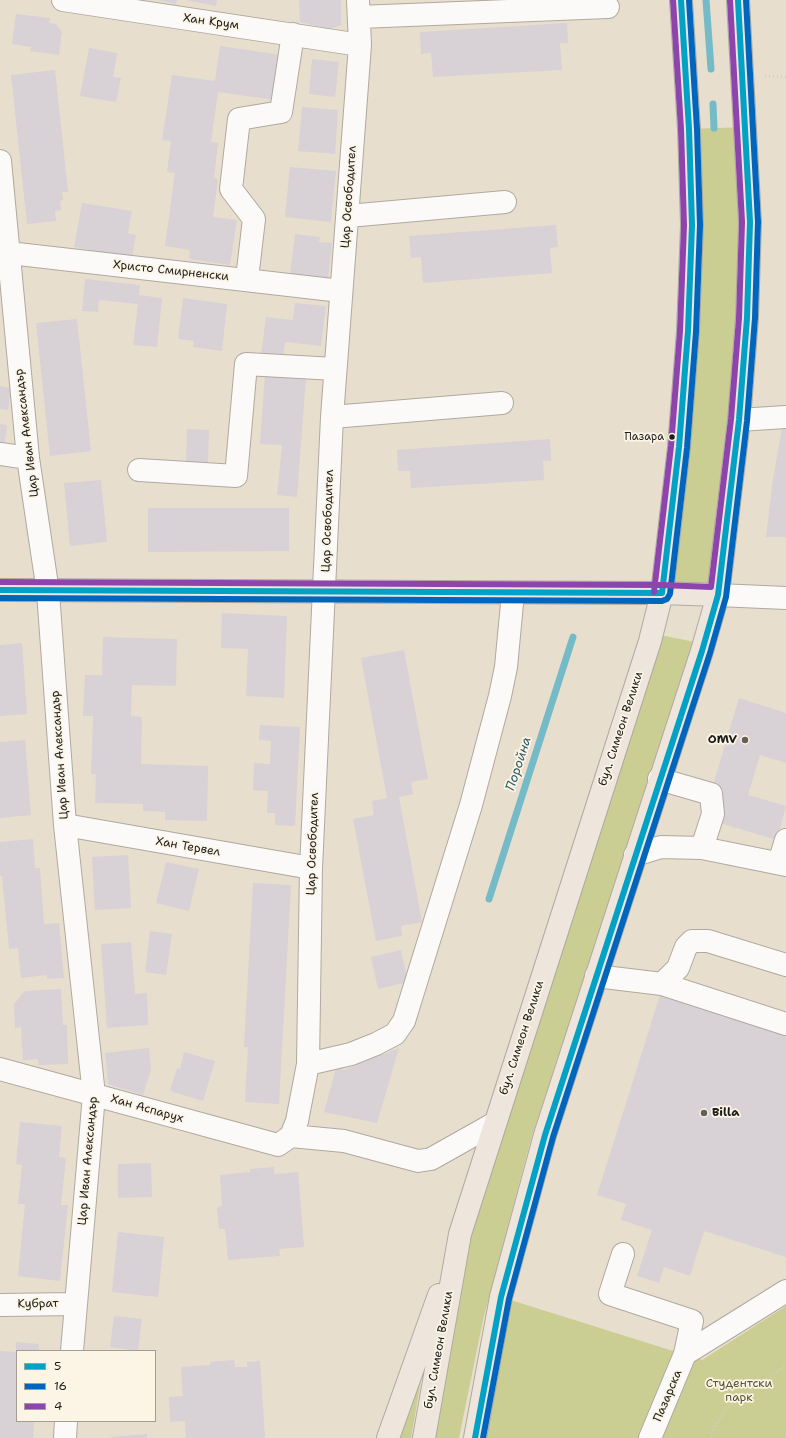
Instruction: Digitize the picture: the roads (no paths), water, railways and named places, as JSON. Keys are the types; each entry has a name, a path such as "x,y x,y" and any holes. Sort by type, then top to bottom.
{"main road":[{"name":"бул. Симеон Велики","path":"424,1438 460,1234 650,641 662,593 679,447 688,331 692,225 689,129 681,0"},
{"path":"474,1434 501,1297 545,1135 659,779 702,651 718,595 739,420 747,318 750,222 739,10"},
{"path":"0,590 48,592 662,593 718,595"},
{"path":"388,1438 460,1234"}],"street":[{"name":"Хан Крум","path":"63,0 293,34 360,46"},
{"path":"739,10 750,0"},
{"path":"358,8 411,7 460,14 608,7"},
{"name":"Цар Освободител","path":"291,1136 297,1121 308,1064 311,868 332,417 360,46 358,8"},
{"path":"246,280 254,219 231,189 239,119 281,112 293,34"},
{"name":"Цар Иван Александър","path":"0,160 4,252 28,458 48,592 65,826 94,1095 72,1350"},
{"path":"348,216 505,202"},
{"name":"Христо Смирненски","path":"4,252 341,291"},
{"path":"139,470 236,476 246,364 335,369"},
{"path":"332,417 502,403"},
{"path":"739,420 786,417"},
{"path":"0,454 28,458"},
{"path":"308,1064 350,1054 376,1044 395,1034 404,1021 471,805 500,696 506,667 513,593"},
{"path":"718,595 786,598"},
{"path":"659,779 711,794 713,814 702,848"},
{"name":"Хан Тервел","path":"65,826 311,868"},
{"path":"635,855 661,847 702,848 782,864 786,840"},
{"path":"662,984 678,968 686,947 692,940 708,941 786,966"},
{"path":"596,976 662,984 786,1024"},
{"name":"Хан Аспарух","path":"0,1069 278,1145 291,1136"},
{"path":"291,1136 344,1141 418,1161 431,1159 495,1123"},
{"name":"Пазарска","path":"623,1254 610,1294 692,1321 685,1354 650,1438"},
{"path":"685,1354 786,1291"},
{"name":"Кубрат","path":"0,1305 76,1304"},
{"path":"65,1438 66,1422"}],"waterway":[{"name":"Поройна","path":"706,0 711,69"},
{"path":"713,104 714,128"},
{"name":"Поройна","path":"489,899 573,637"}],"place":[{"name":"Пазара","path":"672,437"},
{"name":"OMV","path":"745,740"},
{"name":"Billa","path":"704,1113"}],"park label":[{"name":"Студентски парк","path":"739,1391"}]}
